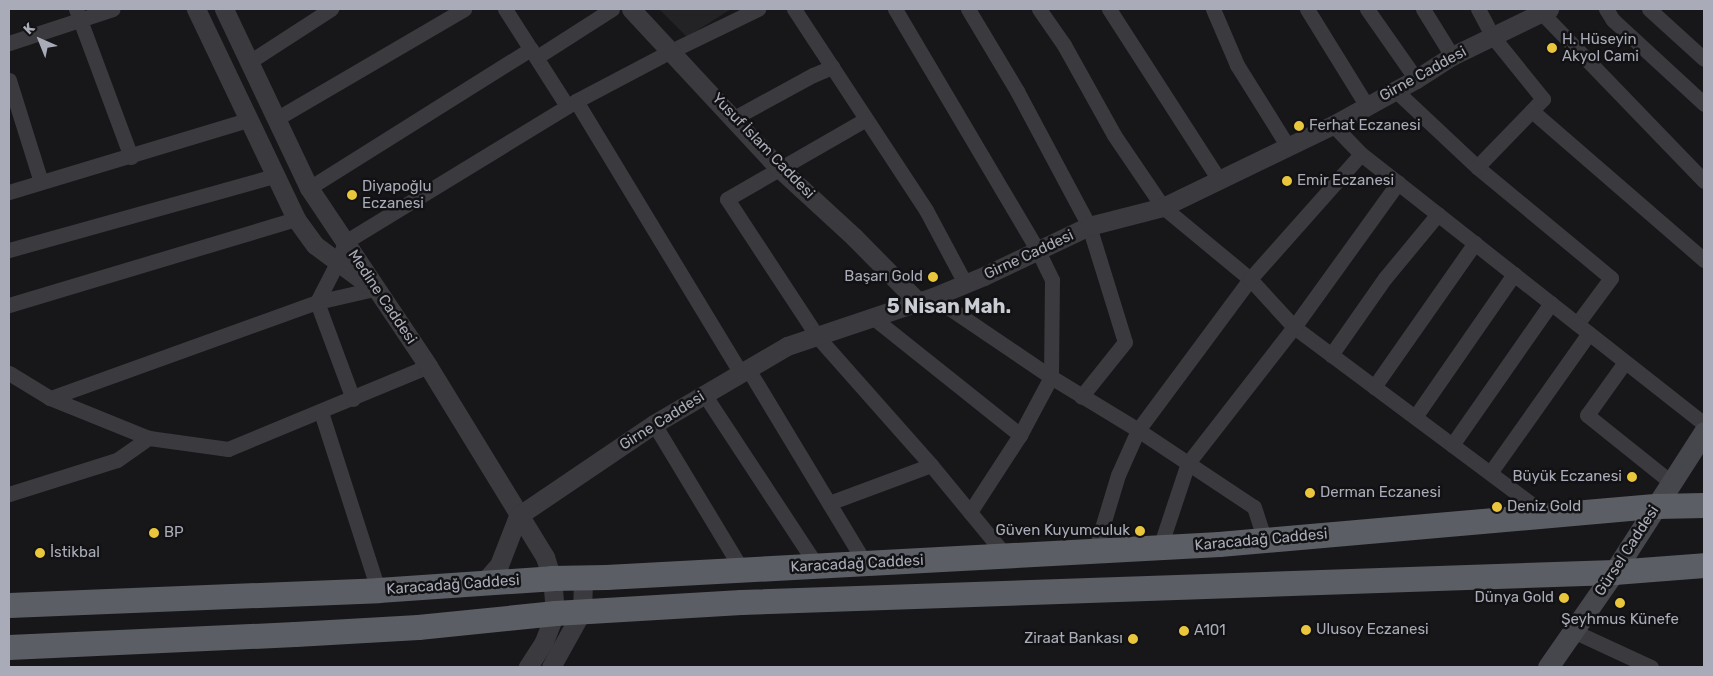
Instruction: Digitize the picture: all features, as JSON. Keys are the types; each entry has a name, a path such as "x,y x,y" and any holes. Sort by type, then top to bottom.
{"highway":[{"name":"Karacadağ Caddesi","path":"9,606 378,590 552,578 583,579 1160,548 1656,506 1704,505"},
{"path":"9,647 399,628 582,611 912,595 1614,572 1704,565"}],"main road":[{"name":"Gürsel Caddesi","path":"1548,667 1614,572 1704,432"}],"street":[{"path":"9,43 78,15 113,9"},
{"path":"196,9 296,219 315,245 337,263 374,288"},
{"name":"Medine Caddesi","path":"224,9 309,188 374,288 428,366 518,516 545,557 552,578 555,613"},
{"path":"249,62 331,9"},
{"path":"276,119 464,9"},
{"path":"505,9 534,53 572,103 829,503 865,563"},
{"path":"309,188 534,53 612,9"},
{"name":"Yusuf İslam Caddesi","path":"631,9 779,168 925,299"},
{"path":"353,399 317,302 337,263 345,242 572,103 671,50 758,9"},
{"path":"794,9 926,210 965,283"},
{"path":"895,9 1038,251 1052,280 1051,377 1020,435 970,512"},
{"path":"968,9 1022,100 1089,226 1125,342 1082,397"},
{"path":"1039,9 1064,45 1114,135 1164,207 1250,280 1294,327 1546,516"},
{"path":"1108,9 1220,181"},
{"path":"1213,9 1237,65 1287,145"},
{"path":"1307,9 1367,106"},
{"path":"1367,9 1416,79"},
{"path":"1423,9 1452,56"},
{"path":"1477,167 1543,99 1493,37 1478,9"},
{"path":"1606,9 1613,20 1704,104"},
{"path":"1650,9 1704,59"},
{"path":"1542,10 1704,181"},
{"name":"Girne Caddesi","path":"518,516 654,424 787,346 925,299 1038,251 1089,226 1164,207 1333,124 1394,89 1416,79 1452,56 1493,37 1542,10"},
{"path":"78,15 131,157"},
{"path":"734,118 832,67"},
{"path":"9,80 42,182"},
{"path":"1394,89 1477,167 1610,278 1583,328 1490,473"},
{"path":"1532,111 1704,260"},
{"path":"866,119 727,199 817,336 931,465 1006,556"},
{"path":"9,192 131,157 248,120"},
{"path":"1333,124 1361,154 1704,424"},
{"path":"1095,551 1118,475 1138,430 1250,280 1361,154"},
{"path":"9,250 274,176"},
{"path":"1160,548 1188,463 1294,327 1398,183"},
{"path":"1332,355 1385,278 1438,214"},
{"path":"9,305 296,219"},
{"path":"1374,387 1475,243"},
{"path":"1415,417 1514,274"},
{"path":"50,398 317,302 374,288"},
{"path":"925,299 1138,430 1254,507 1265,540"},
{"path":"1452,445 1551,303"},
{"path":"871,316 1020,435"},
{"path":"1625,362 1587,415 1672,482"},
{"path":"9,373 50,398 149,438 228,449 353,399 428,366"},
{"path":"704,394 817,566"},
{"path":"321,412 378,590"},
{"path":"654,424 742,570"},
{"path":"9,494 117,460 149,438"},
{"path":"829,503 931,465"},
{"path":"484,582 500,565 518,516"},
{"path":"551,667 582,611 583,579"},
{"path":"528,667 544,642 555,613"},
{"path":"1573,631 1651,667"}],"shaded area":[{"path":"659,9 731,9 687,37"}],"place":[{"name":"H. Hüseyin Akyol Cami","path":"1552,48"},
{"name":"Ferhat Eczanesi","path":"1299,126"},
{"name":"Emir Eczanesi","path":"1287,181"},
{"name":"Diyapoğlu Eczanesi","path":"352,195"},
{"name":"Başarı Gold","path":"933,277"},
{"name":"Büyük Eczanesi","path":"1632,477"},
{"name":"Derman Eczanesi","path":"1310,493"},
{"name":"Deniz Gold","path":"1497,507"},
{"name":"Güven Kuyumculuk","path":"1140,531"},
{"name":"BP","path":"154,533"},
{"name":"İstikbal","path":"40,553"},
{"name":"Dünya Gold","path":"1564,598"},
{"name":"Şeyhmus Künefe","path":"1620,603"},
{"name":"Ulusoy Eczanesi","path":"1306,630"},
{"name":"A101","path":"1184,631"},
{"name":"Ziraat Bankası","path":"1133,639"}],"district":[{"name":"5 Nisan Mah.","path":"949,306"}]}
